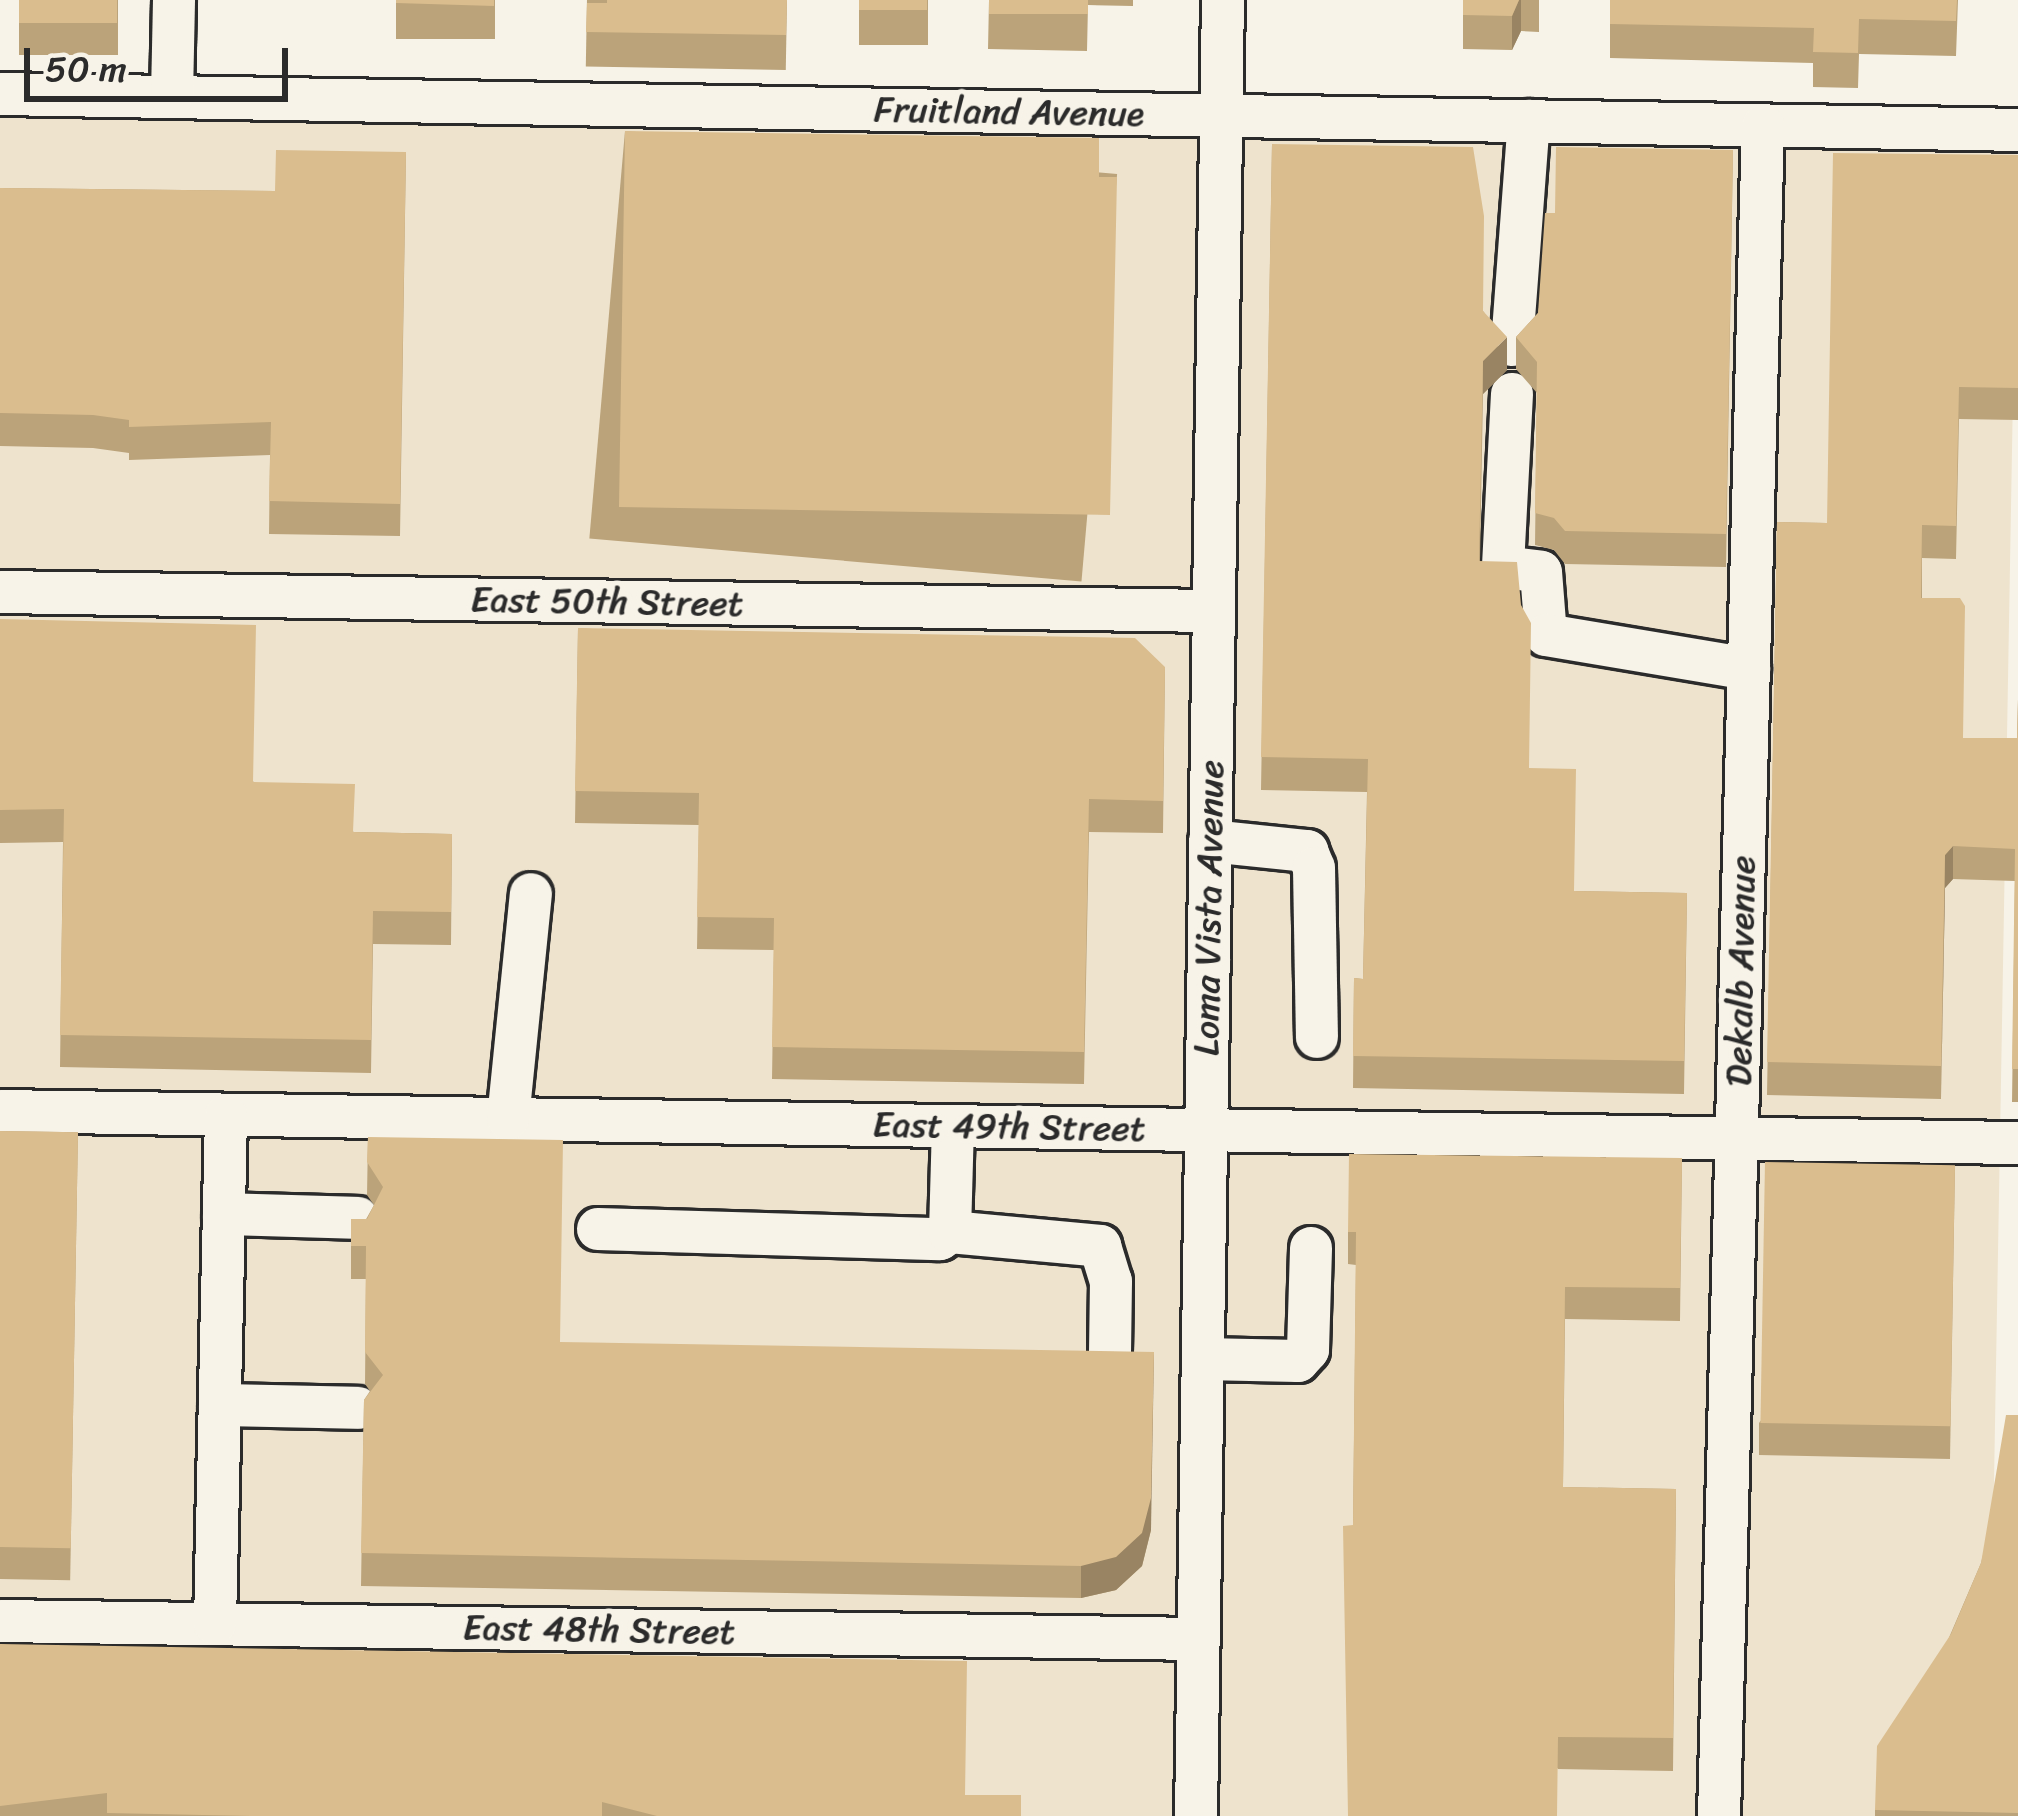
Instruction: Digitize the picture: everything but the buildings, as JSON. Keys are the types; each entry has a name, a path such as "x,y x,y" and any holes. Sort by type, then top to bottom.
{"street":[{"path":"172,97 174,0"},
{"name":"Loma Vista Avenue","path":"1196,1816 1223,0"},
{"name":"Fruitland Avenue","path":"0,94 2018,130"},
{"path":"1512,345 1529,122"},
{"name":"Dekalb Avenue","path":"1719,1816 1762,126"},
{"path":"1512,394 1503,567 1541,572 1546,635 1749,669"},
{"name":"East 50th Street","path":"0,592 1213,611"},
{"path":"1210,842 1307,851 1314,868 1317,1037"},
{"path":"508,1119 531,894"},
{"name":"East 49th Street","path":"0,1111 2018,1143"},
{"path":"215,1624 226,1115"},
{"path":"950,1232 953,1126"},
{"path":"224,1214 358,1217"},
{"path":"598,1229 940,1239 950,1232 1100,1246 1111,1281 1110,1351"},
{"path":"1203,1359 1298,1361 1308,1350 1311,1248"},
{"path":"220,1405 358,1408"},
{"name":"East 48th Street","path":"0,1621 1198,1639"}],"shaded area":[{"path":"0,89 2018,124 1988,1816 0,1816"}]}
